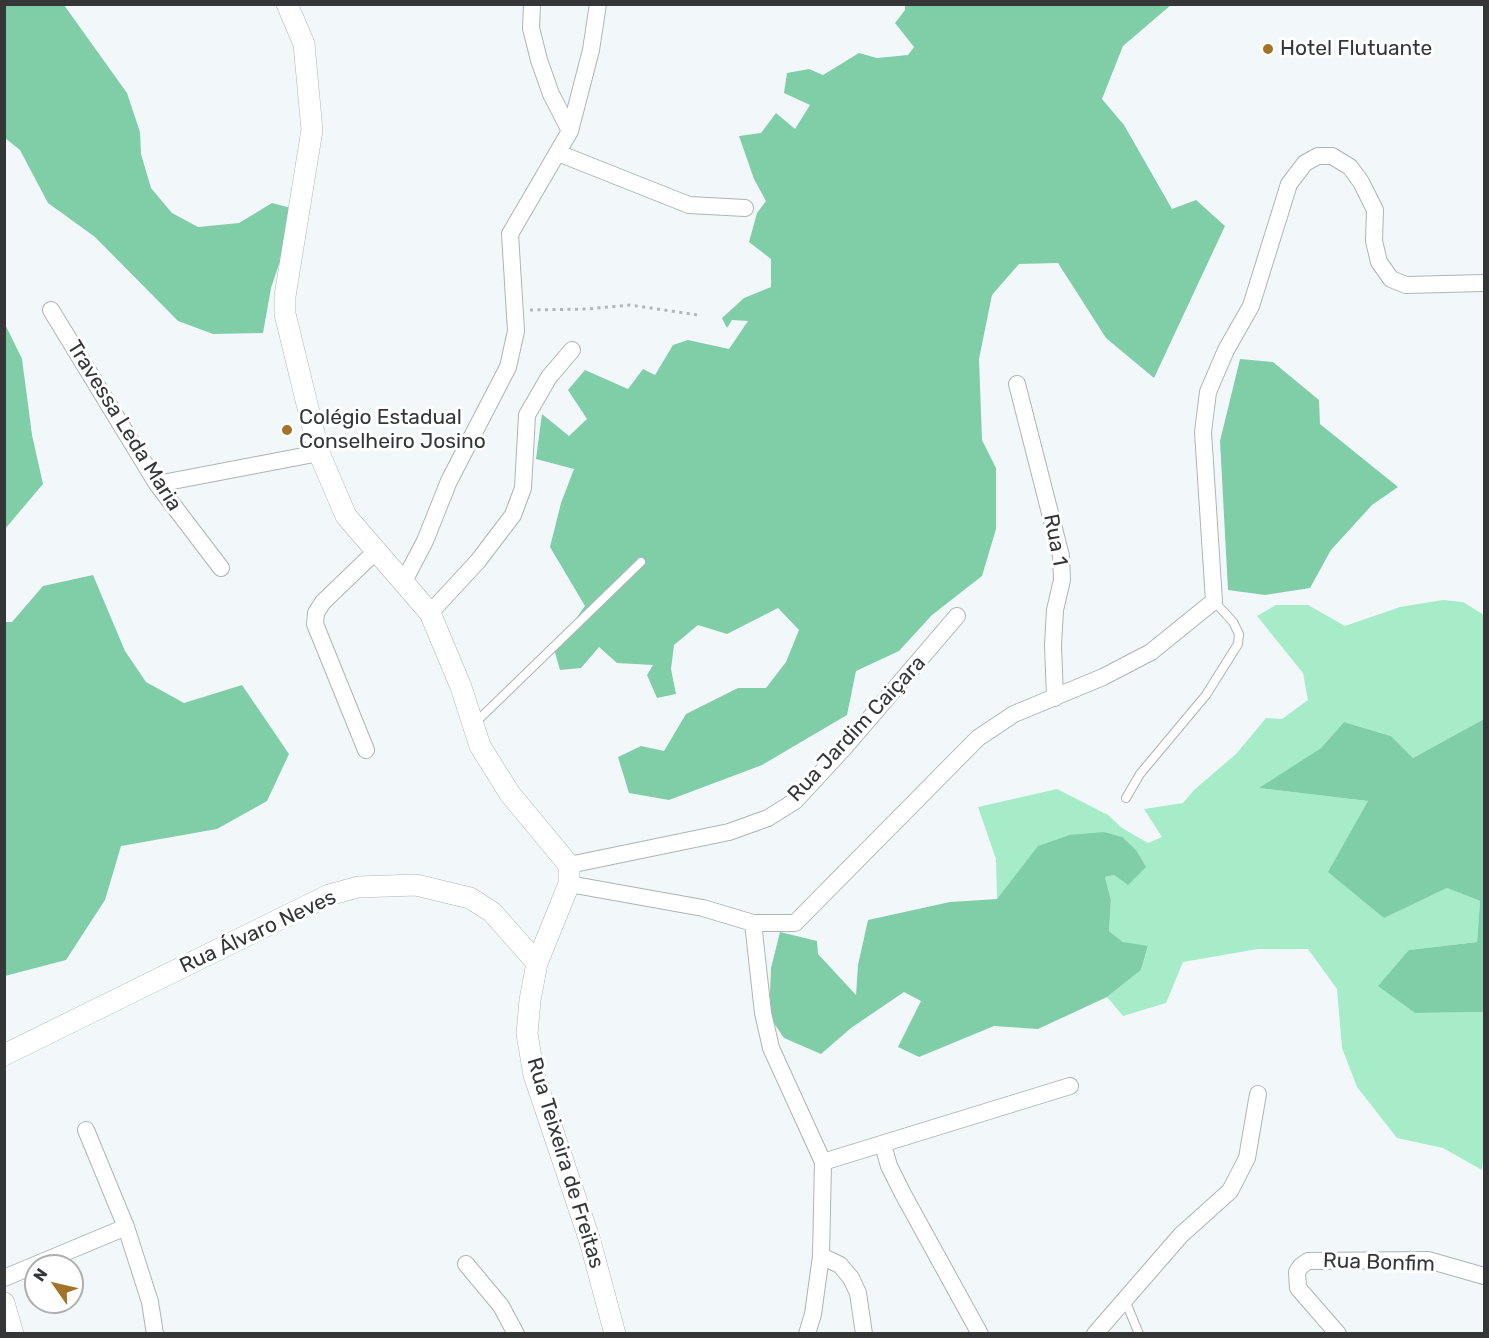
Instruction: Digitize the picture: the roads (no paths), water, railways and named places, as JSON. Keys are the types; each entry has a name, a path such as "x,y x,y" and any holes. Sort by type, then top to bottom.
{"street":[{"path":"287,4 304,44 312,130 285,296 285,314 319,453 346,516 430,613 461,687 480,746 510,794 569,875 703,908 753,923 795,923 978,738 1014,714 1103,677 1150,652 1214,601 1203,432 1208,392 1226,350 1251,306 1289,184 1305,163 1318,156 1332,156 1350,167 1361,182 1375,210 1374,241 1379,262 1391,279 1406,285 1485,283"},
{"path":"532,4 531,28 539,60 551,94 570,131"},
{"path":"403,583 425,540 449,481 508,367 516,331 510,234 570,131 591,50 598,4"},
{"path":"558,153 689,205 745,208"},
{"name":"Travessa Leda Maria","path":"51,310 157,484 221,568"},
{"path":"430,613 478,561 513,515 523,488 527,415 549,377 572,350"},
{"name":"Rua 1","path":"1017,384 1061,556 1062,580 1055,610 1053,645 1055,698"},
{"path":"157,484 319,453"},
{"path":"366,750 317,636 315,624 316,613 323,602 375,552"},
{"name":"Rua Jardim Caiçara","path":"569,875 729,832 777,813 795,801 845,747 957,616"},
{"name":"Rua Teixeira de Freitas","path":"569,875 537,963 527,1034 534,1075 590,1241 615,1334"},
{"name":"Rua Álvaro Neves","path":"4,1055 329,895 358,887 416,885 470,898 492,912 537,963"},
{"path":"753,923 763,1013 771,1048 823,1161 821,1256 813,1314 807,1334"},
{"path":"823,1161 883,1145 1070,1086"},
{"path":"1095,1334 1181,1235 1230,1191 1247,1158 1258,1094"},
{"path":"86,1130 126,1227 150,1302 155,1334"},
{"path":"883,1145 903,1194 980,1334"},
{"path":"4,1278 126,1227"},
{"path":"821,1256 840,1265 851,1278 858,1293 864,1334"},
{"name":"Rua Bonfim","path":"1338,1334 1298,1288 1297,1272 1300,1266 1308,1261 1428,1260 1485,1276"},
{"path":"466,1264 501,1306 516,1334"},
{"path":"4,1303 13,1334"}],"lane":[{"path":"473,725 641,562"},
{"path":"1126,798 1140,774 1206,695 1238,644 1239,634 1233,622 1214,601"},
{"path":"1125,1299 1140,1334"}],"place":[{"name":"Hotel Flutuante","path":"1268,49"},
{"name":"Colégio Estadual Conselheiro Josino","path":"287,430"}]}
